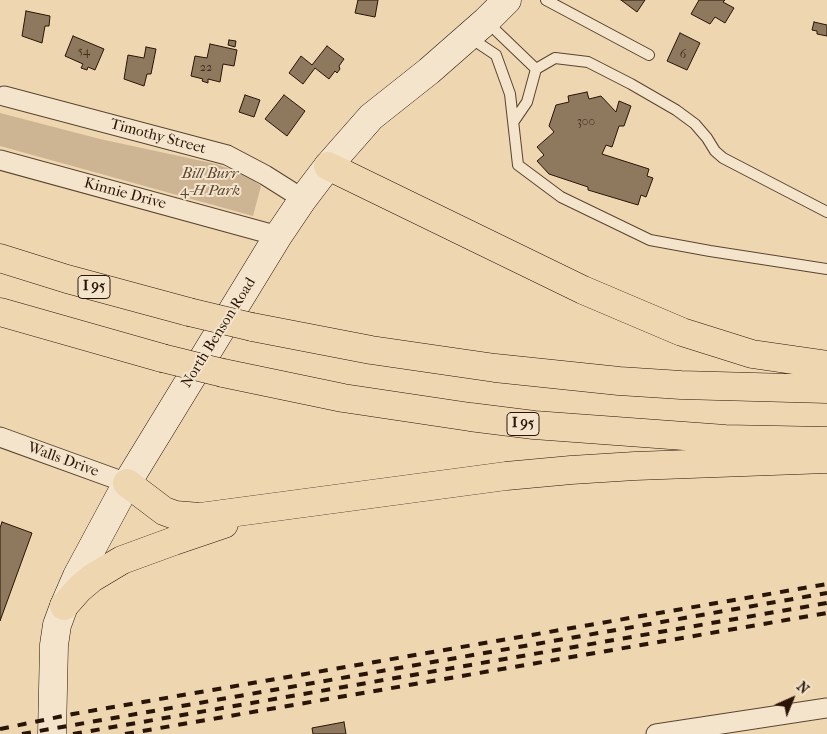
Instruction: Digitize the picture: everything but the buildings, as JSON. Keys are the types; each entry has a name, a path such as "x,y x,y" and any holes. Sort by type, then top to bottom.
{"highway":[{"path":"328,166 583,290 658,323 715,344 752,354 827,365"},
{"name":"I 95","path":"0,258 67,279 189,312 252,327 370,350 495,368 619,381 681,385 827,389"},
{"name":"I 95","path":"0,312 162,358 224,373 352,399 534,425 726,439 827,441"},
{"path":"127,484 164,511 186,516 214,515 506,476 571,470 827,459"},
{"path":"64,606 78,589 92,578 107,568 139,553 247,518 317,501"}],"main road":[{"name":"North Benson Road","path":"52,734 54,645 64,606 77,576 127,484 278,236 328,166 372,117 429,71 507,0"}],"street":[{"name":"Timothy Street","path":"4,96 227,156 265,174 303,199"},
{"name":"Kinnie Drive","path":"0,160 278,236"},
{"name":"Walls Drive","path":"0,437 127,484"},
{"path":"656,734 827,708"}],"lane":[{"path":"546,0 649,55"},
{"path":"478,28 536,69"},
{"path":"478,28 496,55 510,94 518,165 561,197 650,240 827,269"},
{"path":"514,121 527,102 536,69 555,58 588,62 676,110 694,124 715,151 723,158 827,212"}],"green space":[{"name":"Bill Burr 4-H Park","path":"0,113 100,139 216,164 246,175 261,186 253,216 0,146"}],"railway":[{"path":"0,729 73,714 827,584"},
{"path":"22,734 827,593"},
{"path":"73,734 827,603"},
{"path":"125,734 827,613"}]}
